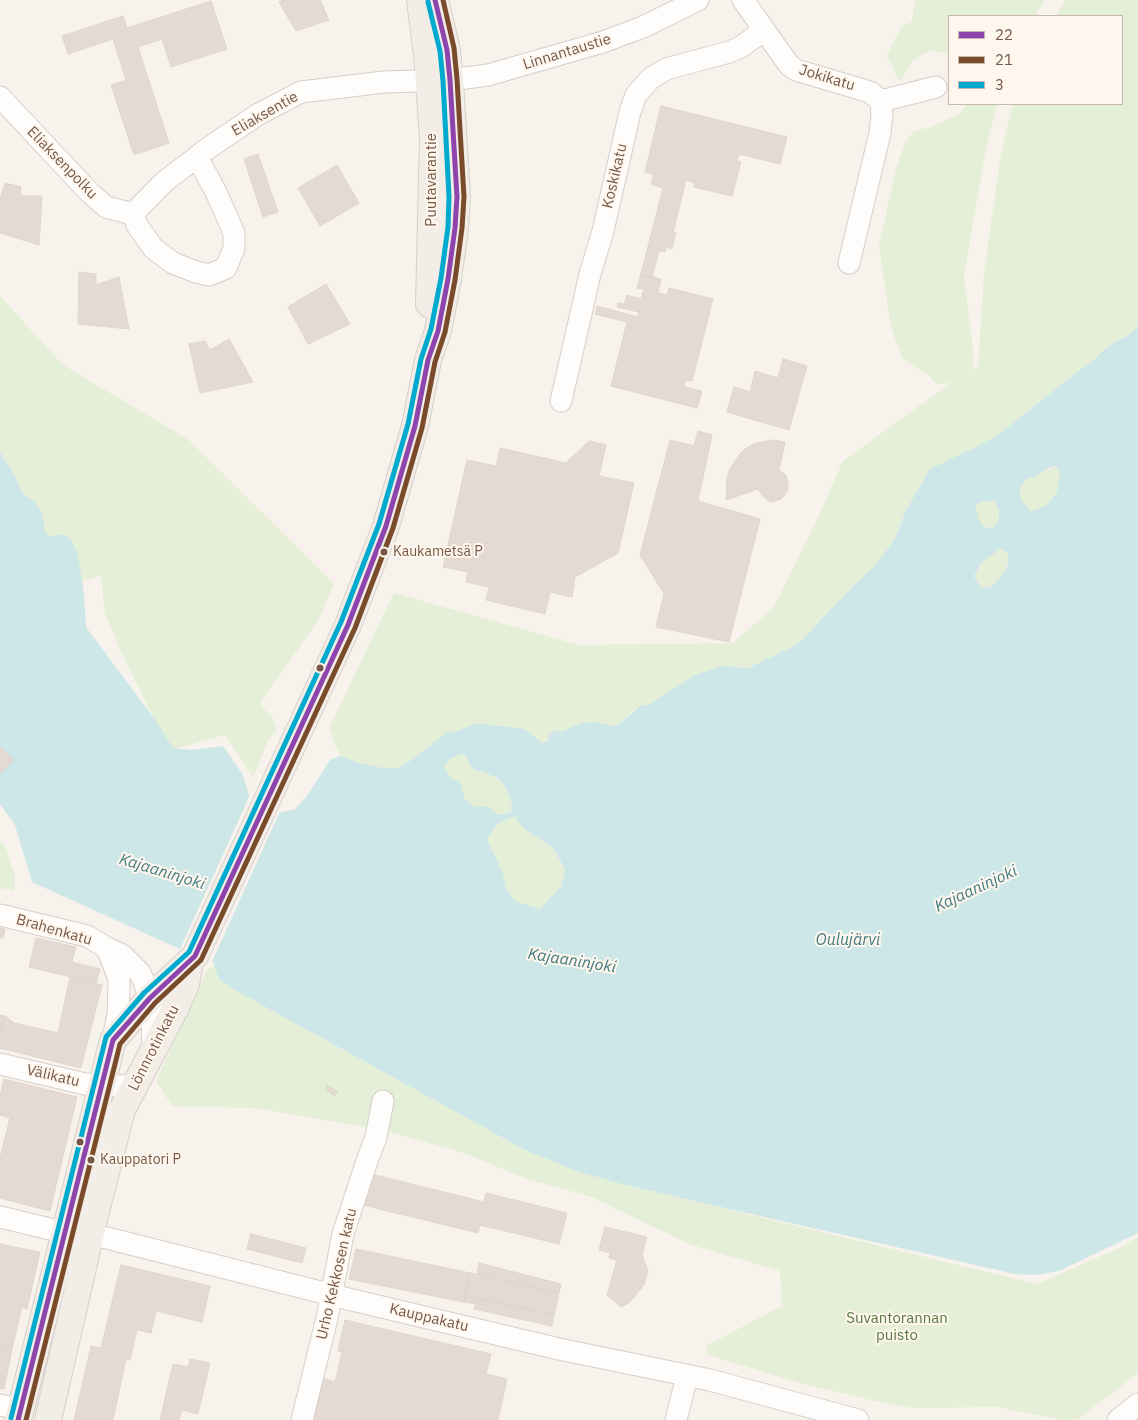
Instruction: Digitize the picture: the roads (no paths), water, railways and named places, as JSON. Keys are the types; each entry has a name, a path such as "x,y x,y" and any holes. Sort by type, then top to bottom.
{"main road":[{"name":"Puutavarantie","path":"193,959 348,625 386,526 415,426 428,360 438,331 455,228 457,197 439,80 427,54 420,0"},
{"name":"Puutavarantie","path":"435,0 447,50 439,80"},
{"name":"Lönnrotinkatu","path":"13,1411 65,1230 113,1040 150,998 193,959"},
{"name":"Lönnrotinkatu","path":"48,1420 122,1110 182,992 193,959"}],"street":[{"name":"Linnantaustie","path":"439,80 488,75 603,42 643,27 698,0"},
{"name":"Jokikatu","path":"743,0 789,65 796,70 870,92 881,101"},
{"name":"Koskikatu","path":"561,401 590,274 602,232 630,112 636,95 650,79 666,69 729,52 741,47 764,30"},
{"name":"Eliaksentie","path":"133,214 164,182 197,157 257,115 300,92 384,82 439,80"},
{"path":"849,263 880,133 881,101 936,87"},
{"name":"Eliaksenpolku","path":"0,97 89,192 106,207 133,214"},
{"path":"133,214 137,225 153,248 173,263 209,275 226,268 234,248 234,232 216,192 197,157"},
{"name":"Brahenkatu","path":"0,915 87,936 122,955 140,973 150,998 153,1020 153,1052"},
{"name":"Brahenkatu","path":"107,948 119,979 118,1014 113,1040"},
{"name":"Välikatu","path":"0,1064 85,1084 102,1086 135,1084"},
{"name":"Urho Kekkosen katu","path":"302,1420 327,1318 343,1234 376,1138 383,1101"},
{"name":"Kauppakatu","path":"0,1217 50,1229 65,1230 91,1236 560,1349 710,1380 858,1420"},
{"path":"676,1420 686,1376"},
{"path":"1118,1420 1138,1404"}],"water":[{"name":"Oulujärvi","path":"1138,326 1138,1233 1059,1271 1036,1275 1015,1274 694,1201 576,1171 525,1150 233,989 219,979 213,962 173,946 32,882 15,825 0,804 0,452 24,495 34,501 42,512 45,532 50,537 64,534 72,540 78,555 84,593 86,627 156,721 173,748 191,750 223,746 243,775 251,802 267,814 294,810 307,796 330,760 340,756 362,764 384,768 399,768 447,732 453,733 476,723 525,729 542,743 548,741 550,734 557,730 562,732 581,723 596,722 616,726 642,705 648,705 695,675 720,666 748,668 798,644 854,585 875,566 896,537 905,512 930,469 998,435 1093,361 1114,342 1126,337","holes":["1056,466 1060,475 1057,492 1046,506 1031,511 1021,500 1020,487 1028,478 1034,477","983,501 994,501 999,509 999,519 993,529 983,526 978,518 975,505","1001,548 1008,553 1008,564 1001,577 991,587 981,588 974,576 982,562","463,754 466,756 475,770 499,779 506,788 512,805 511,812 498,815 487,806 476,807 465,800 460,782 451,778 444,766 451,758","515,817 524,829 553,848 565,869 561,887 540,909 516,902 507,890 502,871 487,840 496,825"]}],"place":[{"name":"Kaukametsä P","path":"384,552"},
{"name":"Kauppatori P","path":"91,1160"}],"water label":[{"name":"Kajaaninjoki","path":"162,872"},
{"name":"Kajaaninjoki","path":"976,889"},
{"name":"Kajaaninjoki","path":"572,961"}],"park label":[{"name":"Suvantorannan puisto","path":"897,1328"}]}
